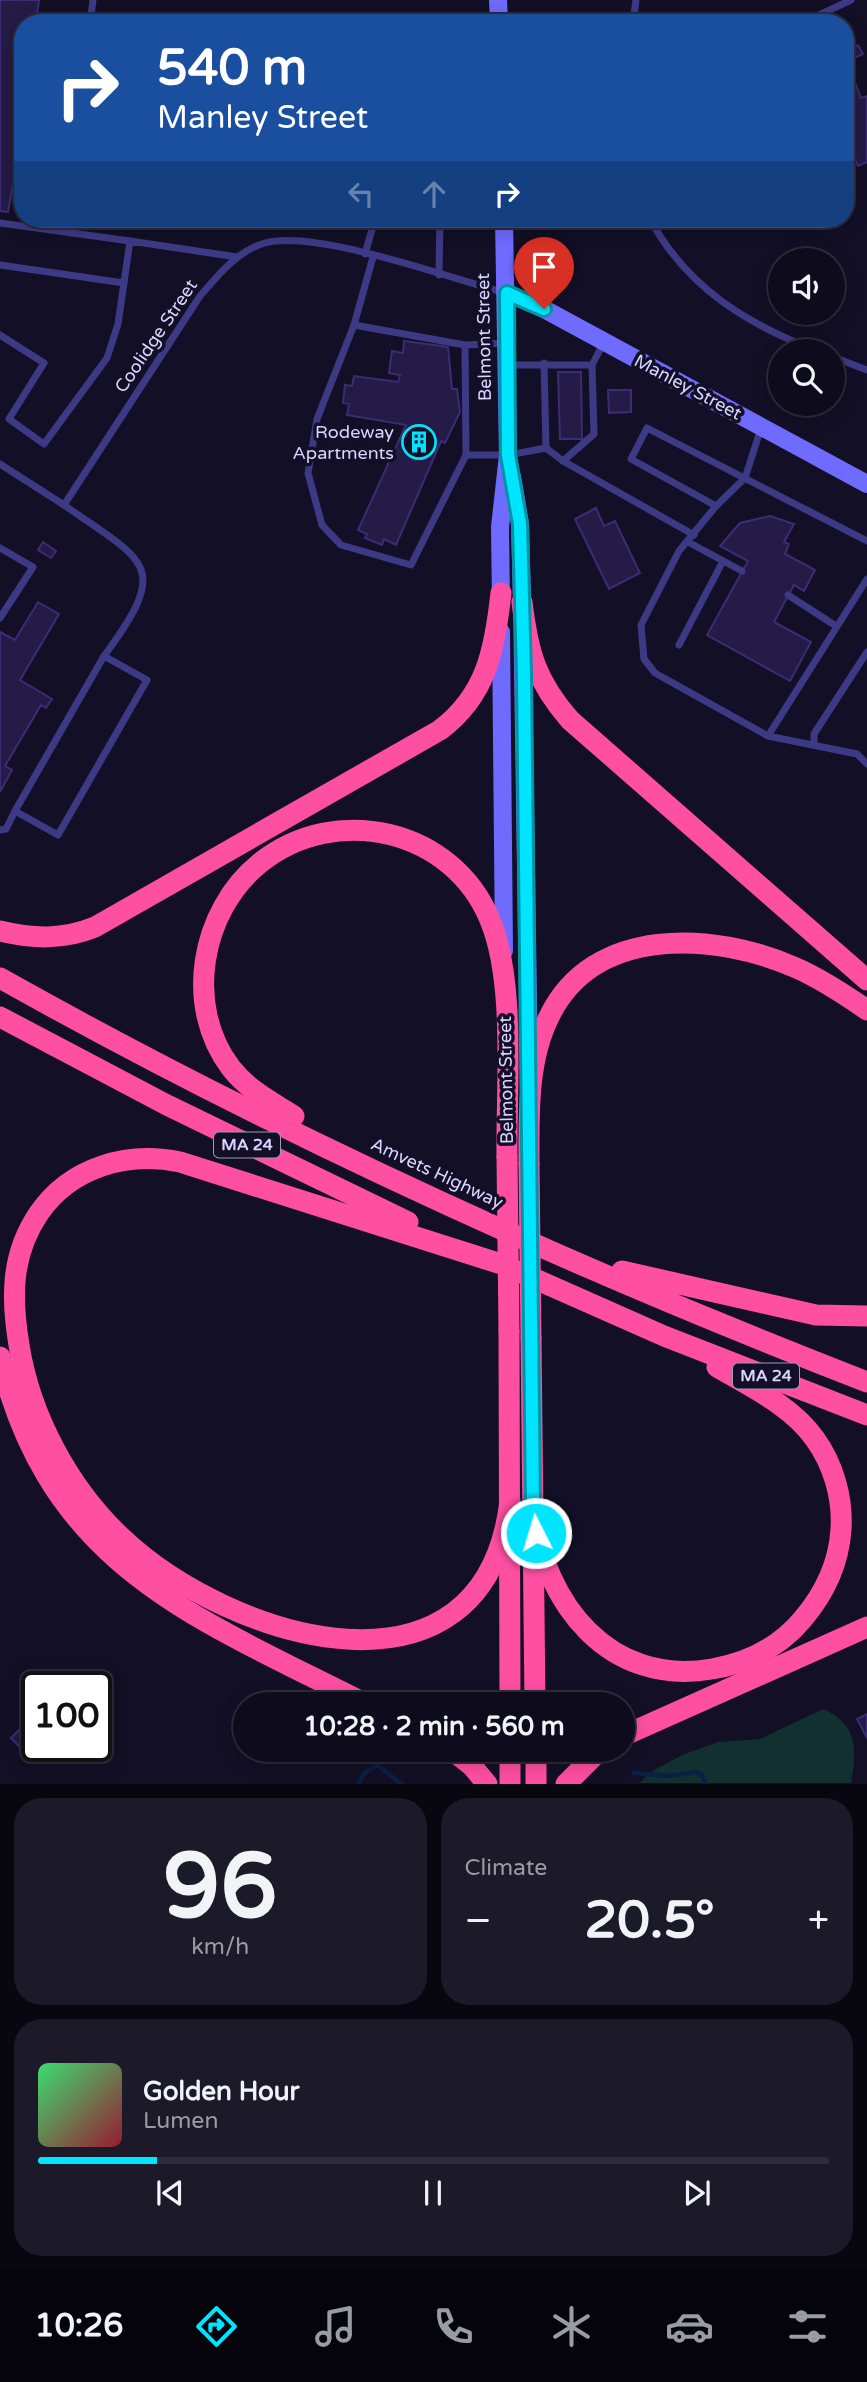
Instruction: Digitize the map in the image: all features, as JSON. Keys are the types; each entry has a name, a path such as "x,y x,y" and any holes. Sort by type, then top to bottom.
{"highway":[{"path":"0,931 54,937 95,927 440,730 462,711 485,676 495,641 501,593"},
{"path":"522,602 530,658 544,687 570,720 867,980"},
{"path":"407,1184 259,1095 232,1069 210,1027 204,983 209,942 223,907 240,883 260,862 303,840 350,830 397,834 415,841 448,861 477,894 497,940 505,996"},
{"path":"529,1126 537,1050 554,1006 571,985 600,961 637,946 684,943 765,956 811,975 867,1010"},
{"name":"Amvets Highway","path":"0,978 201,1084 407,1184 570,1259 867,1382"},
{"name":"Belmont Street","path":"505,996 510,1692"},
{"name":"MA 24","path":"0,1017 266,1155 498,1263 664,1336 867,1415"},
{"name":"Belmont Street","path":"529,1126 535,1692"},
{"path":"498,1263 180,1161 127,1159 78,1176 42,1208 25,1236 16,1262 14,1318 22,1360 40,1419 64,1464 95,1507 121,1536 160,1570 200,1596 246,1617 296,1632 350,1639 391,1638 429,1626 464,1603 487,1578 504,1537 510,1501"},
{"path":"570,1259 816,1315 867,1316"},
{"path":"533,1511 545,1565 564,1602 598,1641 614,1652 650,1668 687,1672 743,1662 779,1642 812,1608 829,1579 840,1542 839,1497 825,1456 814,1438 796,1418 774,1401 664,1336"},
{"path":"0,1357 16,1412 42,1468 74,1516 111,1556 178,1606 343,1692"},
{"path":"635,1731 867,1627"},
{"path":"465,1762 487,1783"},
{"path":"510,1762 510,1783"},
{"path":"536,1762 537,1783"},
{"path":"566,1783 588,1762"}],"main road":[{"name":"Belmont Street","path":"504,228 508,455 500,527 505,996"},
{"name":"Manley Street","path":"507,293 544,309 867,484"},
{"name":"Belmont Street","path":"508,455 520,524 529,1126"}],"lane":[{"path":"821,14 851,0"},
{"path":"36,228 237,257"},
{"path":"71,228 71,233"},
{"path":"374,228 354,325 317,419 308,473 322,525 341,545 411,565 466,455 465,345"},
{"path":"439,275 440,228"},
{"path":"656,228 676,258 720,302 762,328 789,339"},
{"name":"Coolidge Street","path":"64,505 200,296 237,257 263,243 300,239 507,293"},
{"path":"0,335 44,363 9,419 44,444 107,358 118,324 130,241"},
{"path":"0,265 124,283"},
{"path":"354,325 465,345 507,343"},
{"path":"562,461 594,434 592,365 605,342"},
{"path":"845,362 867,370"},
{"path":"544,363 546,448"},
{"path":"507,365 592,365"},
{"path":"762,427 745,478 716,506 679,551 641,625 644,659 655,673 768,736 857,754 867,764"},
{"path":"716,506 631,459 648,428 867,541"},
{"path":"466,455 508,455 546,448 562,461 694,535"},
{"path":"0,464 128,550 142,570 145,586 133,617 104,656 6,829 0,830"},
{"path":"688,542 742,571"},
{"path":"0,548 33,567 0,618"},
{"path":"678,645 723,561"},
{"path":"768,736 867,579"},
{"path":"788,595 836,626"},
{"path":"814,744 814,734 867,652"},
{"path":"15,811 58,835 147,680 104,656"}],"green space":[{"path":"823,1709 843,1722 849,1730 854,1749 851,1783 640,1783 649,1773 682,1755 718,1742 760,1739"}],"building":[{"path":"0,0 39,0 37,14 14,14 14,178 8,212 0,211"},
{"path":"858,45 863,54 854,58 854,47"},
{"path":"854,80 861,98 867,96 867,162 858,166 854,157"},
{"name":"Rodeway Apartments","path":"404,341 448,347 452,389 457,389 460,412 445,443 441,441 396,545 384,539 382,545 365,538 367,534 358,530 406,425 347,415 349,404 343,403 345,385 352,386 354,376 398,382 400,375 389,373 392,351 403,353"},
{"path":"558,372 581,372 582,439 560,439"},
{"path":"608,390 631,390 631,412 609,413"},
{"path":"596,508 604,526 615,521 640,573 609,589 575,519"},
{"path":"770,516 794,524 784,542 789,544 785,554 815,570 804,591 794,585 774,622 811,642 790,681 707,635 748,561 720,546 740,523"},
{"path":"43,542 56,551 51,558 38,550"},
{"path":"38,602 59,614 20,680 52,699 46,708 41,705 5,766 12,770 0,792 0,632 15,640"},
{"path":"867,1714 867,1738 857,1719"},
{"path":"21,1728 21,1748 11,1738"}],"waterway":[{"path":"358,1784 365,1773 377,1765 402,1784"},
{"path":"634,1773 669,1776 696,1772 702,1775 705,1784"}],"place":[{"name":"Rodeway Apartments","path":"419,442"}],"route":[{"path":"536,1533 533,1511 524,675 520,524 508,455 507,293 544,309"}]}
